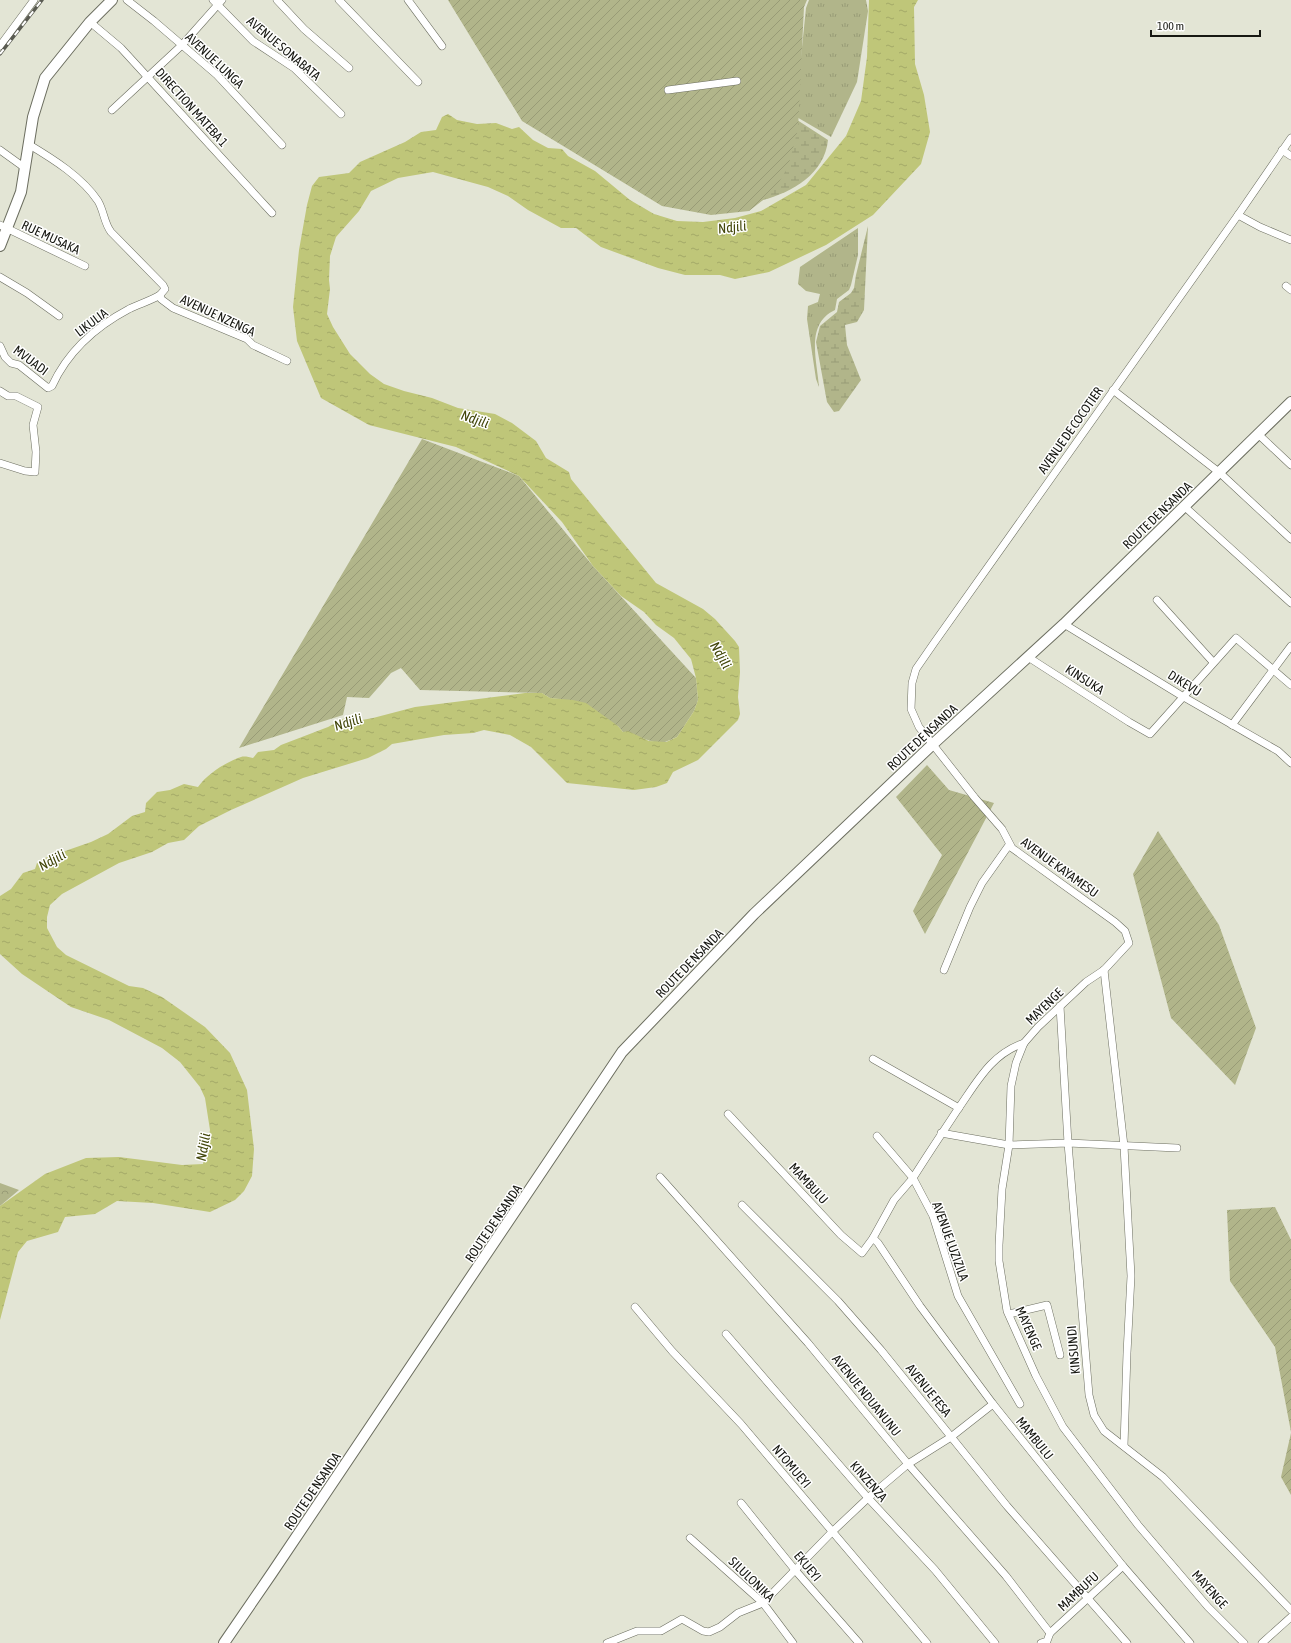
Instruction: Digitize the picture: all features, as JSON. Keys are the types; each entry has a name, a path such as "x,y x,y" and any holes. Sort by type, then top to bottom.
{"street":[{"path":"0,46 34,0"},
{"path":"0,246 4,227 21,192 33,117 45,78 90,22 112,0"},
{"name":"AVENUE LUNGA","path":"127,0 217,75 282,145"},
{"path":"278,0 304,29 348,68"},
{"path":"339,0 418,82"},
{"path":"408,0 442,46"},
{"path":"112,110 182,45 218,1"},
{"name":"AVENUE SONABATA","path":"218,1 253,40 294,68 341,114"},
{"name":"DIRECTION MATEBA 1","path":"90,22 121,48 272,213"},
{"path":"668,90 737,81"},
{"name":"AVENUE DE COCOTIER","path":"933,744 919,727 911,709 912,683 916,669 1238,216 1291,138"},
{"name":"AVENUE NZENGA","path":"28,144 68,170 98,201 107,227 163,284 165,289 160,295 161,299 173,308 247,339 253,345 287,361"},
{"path":"0,150 25,168"},
{"path":"1282,150 1291,156"},
{"path":"1238,216 1291,240"},
{"name":"RUE MUSAKA","path":"4,227 86,266"},
{"path":"0,277 27,293 59,316"},
{"name":"LIKULIA","path":"52,386 63,364 86,340 107,322 160,295"},
{"name":"MVUADI","path":"0,346 5,357 11,363 19,364 48,388 52,386"},
{"path":"1114,390 1220,473 1291,539"},
{"path":"0,392 8,396 16,396 38,407 33,425 36,452 35,472 0,463"},
{"name":"ROUTE DE NSANDA","path":"224,1643 622,1052 754,914 933,744 1064,624 1291,402"},
{"path":"1258,434 1291,465"},
{"path":"1185,507 1291,603"},
{"path":"1157,600 1213,662"},
{"name":"DIKEVU","path":"1064,624 1182,696 1278,751 1291,763"},
{"path":"1182,696 1236,638 1273,668 1291,685"},
{"path":"1232,725 1273,668 1291,646"},
{"name":"KINSUKA","path":"1028,657 1128,722 1150,734 1182,696"},
{"name":"AVENUE KAYAMESU","path":"933,744 975,798 1002,829 1009,845 1115,922 1128,937 1129,943 1125,948"},
{"path":"944,970 979,889 1009,845"},
{"name":"MAYENGE","path":"1125,948 1104,970 1086,982 1060,1006 1024,1043 1016,1063 1011,1086 1009,1145 1002,1188 999,1245 999,1261 1006,1311 1009,1314 1036,1376 1062,1427 1138,1525 1208,1607 1244,1643"},
{"path":"1104,970 1124,1146 1132,1276 1127,1353 1124,1446"},
{"name":"KINSUNDI","path":"1060,1006 1068,1143 1089,1395 1094,1415 1104,1431 1163,1477 1291,1610"},
{"path":"877,1136 913,1178 973,1085 991,1063 1004,1052 1024,1043"},
{"path":"874,1059 959,1108"},
{"name":"MAMBULU","path":"728,1114 846,1240 862,1253 873,1238 894,1200 913,1178"},
{"path":"941,1133 1009,1145 1068,1143 1177,1148"},
{"name":"AVENUE NDUANUNU","path":"660,1177 808,1343 908,1464 1006,1576 1050,1633"},
{"name":"AVENUE LUZIZILA","path":"913,1178 933,1216 958,1296 1020,1404"},
{"name":"AVENUE FESA","path":"742,1205 838,1301 881,1350 1007,1506 1127,1643"},
{"name":"MAMBULU","path":"873,1238 878,1243 920,1306 993,1404 1122,1566 1190,1643"},
{"path":"1009,1314 1047,1304 1060,1355"},
{"name":"NTOMUEYI","path":"635,1307 672,1351 741,1424 927,1643"},
{"name":"KINZENZA","path":"726,1334 868,1498 935,1570 995,1643"},
{"path":"607,1643 637,1631 661,1631 682,1619 703,1631 709,1632 720,1627 738,1614 763,1603 832,1532 868,1498 908,1464 951,1437 993,1404"},
{"name":"EKUEYI","path":"741,1503 795,1570 859,1643"},
{"name":"SILULONIKA","path":"690,1538 763,1603 793,1643"},
{"name":"MAMBUFU","path":"1042,1643 1047,1641 1050,1633 1122,1566"},
{"path":"1262,1643 1291,1617"}],"green space":[{"path":"448,0 807,0 804,7 798,129 788,167 773,192 749,211 711,215 662,206 522,121"},
{"path":"809,0 866,0 868,11 857,82 831,137 795,116 806,8"},
{"path":"774,105 828,140 825,153 819,165 811,175 801,183 777,196 751,203"},
{"path":"868,226 864,310 857,322 845,325 847,345 861,380 839,411 834,412 827,402 816,342 820,326 837,312 839,302 851,293 854,288"},
{"path":"858,228 858,255 849,290 837,299 835,310 826,316 816,333 815,354 819,387 816,379 807,319 808,306 818,302 820,294 806,291 798,284 800,267"},
{"path":"422,439 519,476 593,566 696,678 698,700 694,711 677,737 665,742 654,742 623,732 618,726 559,699 550,698 542,693 420,690 401,668 391,673 369,698 347,697 343,715 239,748"},
{"path":"927,765 949,790 994,803 925,934 913,911 942,855 896,797"},
{"path":"1158,831 1219,925 1256,1028 1235,1085 1171,1018 1133,874"},
{"path":"0,1183 19,1190 0,1206"},
{"path":"1275,1207 1291,1240 1291,1432 1275,1347 1230,1281 1227,1210"},
{"path":"1291,1433 1291,1495 1281,1477"}],"water":[{"name":"Ndjili","path":"869,0 918,0 914,7 915,64 924,95 930,132 921,164 873,215 826,245 769,272 735,279 720,275 685,275 658,268 601,247 576,228 561,228 528,210 508,196 488,187 433,172 398,178 371,191 359,211 336,237 330,256 330,289 327,314 333,327 350,354 370,374 384,384 432,398 458,408 495,414 512,423 536,441 546,458 569,472 571,479 656,583 703,609 715,619 735,641 739,647 740,672 738,697 740,714 738,720 698,760 673,772 667,783 656,787 634,790 567,783 531,747 510,735 484,730 473,733 444,735 392,744 386,749 368,758 303,778 231,810 199,826 184,840 168,843 152,852 119,863 62,894 50,905 47,917 47,928 57,947 66,955 129,986 143,988 162,997 205,1027 230,1053 247,1090 254,1149 252,1176 244,1191 235,1200 210,1212 153,1203 117,1201 95,1214 65,1217 58,1232 27,1241 18,1252 0,1320 0,1206 45,1174 86,1158 119,1157 182,1165 203,1164 210,1130 205,1098 200,1087 180,1062 162,1048 109,1020 71,1007 22,974 0,954 0,896 11,889 23,873 35,869 37,863 45,858 91,842 108,834 132,816 145,812 146,803 157,792 170,790 184,784 198,787 217,769 235,759 242,757 253,758 258,752 274,750 281,745 328,727 347,717 362,720 415,707 525,693 542,693 550,698 586,703 618,726 623,732 628,731 649,741 666,742 677,737 694,711 698,700 696,678 691,659 674,638 656,625 644,612 621,596 593,566 562,522 519,476 456,447 369,425 321,398 297,341 293,307 299,250 312,186 319,177 349,173 360,162 405,142 421,132 436,130 442,117 448,114 457,120 477,124 496,123 512,129 519,127 533,140 548,148 562,149 568,156 595,171 630,200 654,214 677,221 703,222 735,218 761,211 806,185 846,136 861,101 867,57"}],"railway":[{"path":"0,54 42,0"}]}
